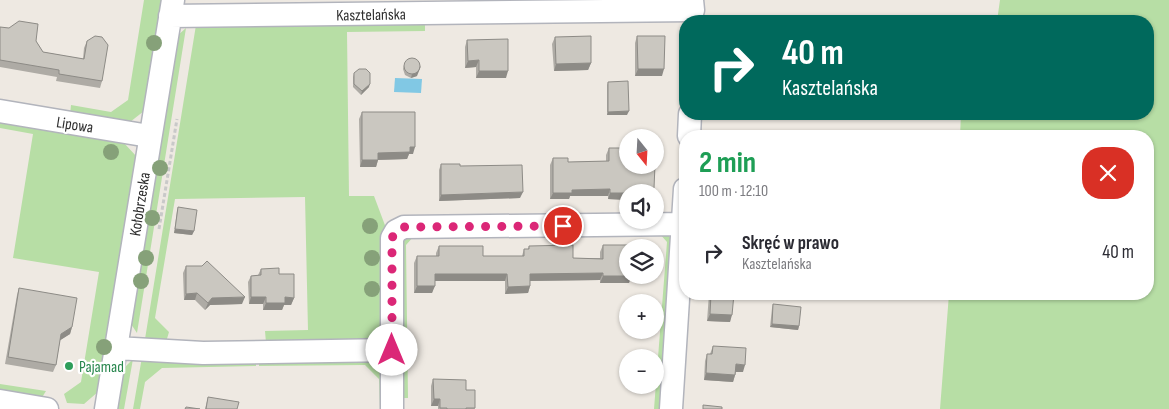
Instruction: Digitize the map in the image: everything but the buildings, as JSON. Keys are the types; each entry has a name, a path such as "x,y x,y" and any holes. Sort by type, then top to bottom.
{"street":[{"name":"Kasztelańska","path":"171,8 693,11"},
{"name":"Kołobrzeska","path":"106,409 171,8"},
{"name":"Lipowa","path":"0,111 149,136"},
{"path":"392,409 392,238 396,231 404,227 679,224"},
{"path":"671,409 679,274"},
{"path":"116,348 203,353 392,350"},
{"path":"0,401 47,409"}],"green space":[{"path":"144,0 164,0 144,111 130,122 70,115 71,105 111,112 128,100"},
{"path":"1000,0 1169,0 1169,409 940,409 949,300 1154,300 1154,130 960,130 961,120 1154,120 1154,15 998,15"},
{"path":"425,24 425,31 347,32 349,196 374,196 386,228 383,327 376,337 369,341 266,343 265,331 308,330 305,197 175,199 155,318 169,332 166,342 145,339 196,25"},
{"path":"186,28 137,333 131,324 177,36"},
{"path":"0,121 124,143 137,157 99,391 84,404 67,403 64,394 81,382 99,272 13,258 33,134 0,128"},
{"path":"659,233 667,233 673,242 664,409 654,409 655,394 664,394 664,349 659,349 659,339 664,339 663,294 667,242"},
{"path":"414,236 406,245 408,398 402,398 403,241 407,237"},
{"path":"142,357 256,360 256,366 162,368 145,382 140,409 133,409"},
{"path":"133,359 124,409 115,409 124,368"},
{"path":"259,360 367,360 384,373 385,409 380,409 379,379 365,365 259,366"},
{"path":"0,384 46,391 41,399 0,392"}],"water":[{"path":"395,78 422,79 421,93 394,92"}],"place":[{"name":"Pajamad","path":"69,366"}],"route":[{"path":"392,350 392,238 396,231 404,227 563,226"}]}
